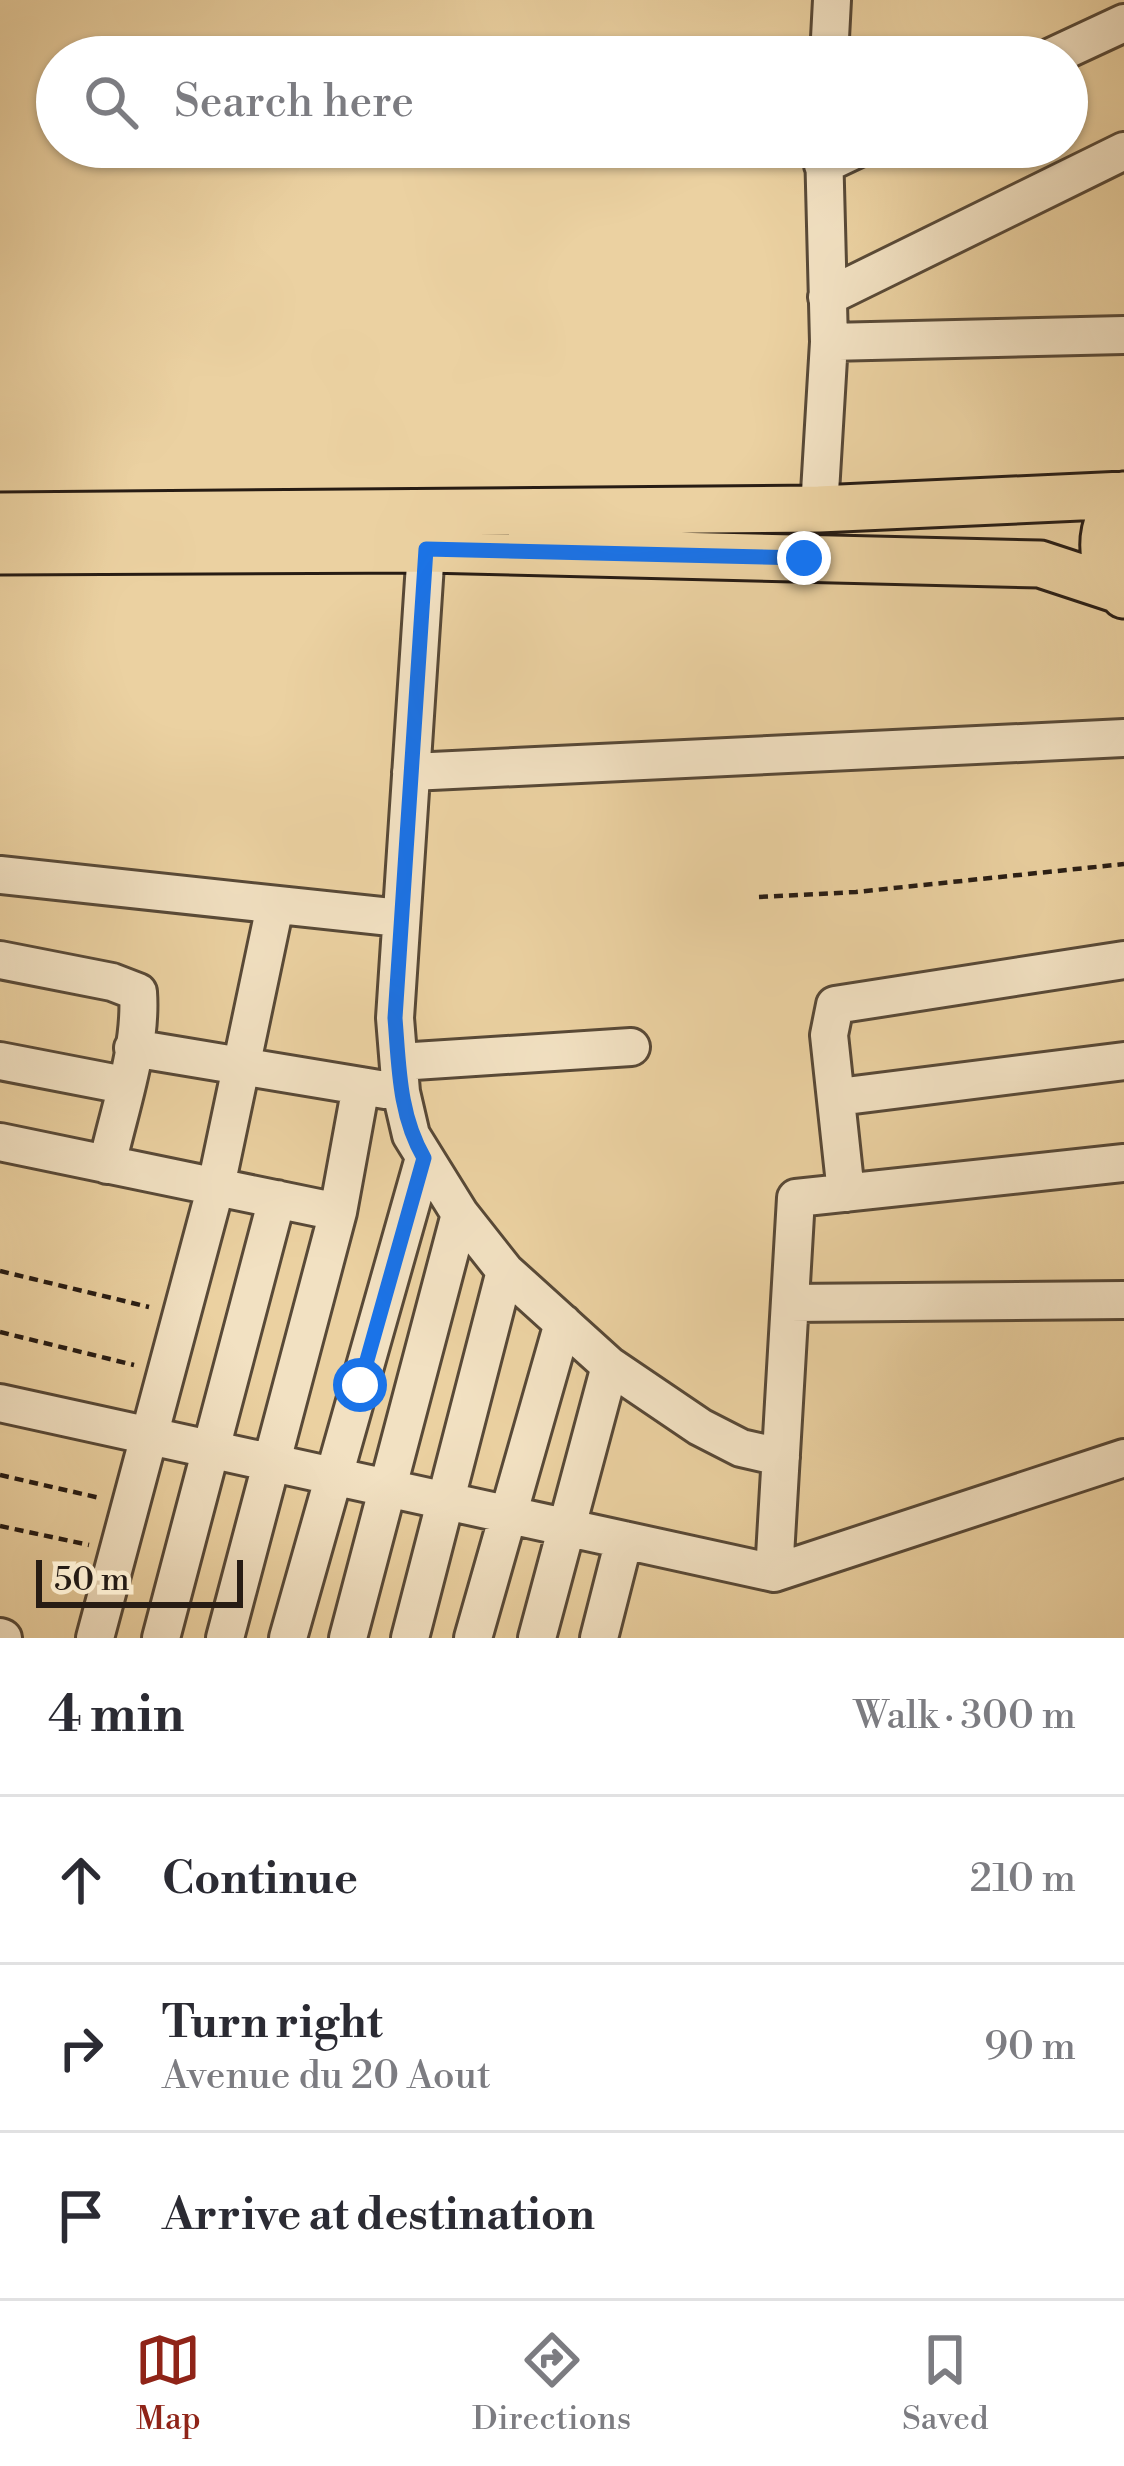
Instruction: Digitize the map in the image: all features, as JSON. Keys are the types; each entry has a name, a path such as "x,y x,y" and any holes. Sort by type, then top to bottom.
{"main road":[{"path":"0,516 818,509 1124,495"},
{"path":"1122,592 1110,576 1102,542 1106,524 1124,495"},
{"path":"0,551 426,549 1040,564 1122,592"}],"street":[{"path":"830,36 832,0"},
{"path":"1088,40 1124,23"},
{"path":"827,297 1124,151"},
{"path":"818,509 829,342 824,168"},
{"path":"829,342 1124,335"},
{"path":"426,549 395,1018 411,1135 460,1214 505,1271 610,1366 719,1439 781,1457"},
{"path":"411,772 1124,738"},
{"path":"0,875 400,918"},
{"path":"95,1638 216,1186 274,907"},
{"path":"0,960 127,985 137,992 133,1048 107,1165"},
{"path":"846,1193 828,1022 835,1005 1124,960"},
{"path":"133,1048 361,1086 632,1047"},
{"path":"0,1061 124,1085"},
{"path":"838,1097 1124,1061"},
{"path":"225,1638 338,1212 361,1086"},
{"path":"0,1142 338,1212"},
{"path":"288,1638 424,1158"},
{"path":"774,1573 796,1198 1124,1163"},
{"path":"161,1638 277,1199"},
{"path":"348,1638 460,1214"},
{"path":"410,1638 505,1271"},
{"path":"790,1303 1124,1300"},
{"path":"473,1638 563,1323"},
{"path":"537,1638 610,1366"},
{"path":"0,1402 774,1573 1124,1458"},
{"path":"599,1638 624,1540"}],"path":[{"path":"759,897 856,892 1124,864"},
{"path":"0,1271 183,1315"},
{"path":"0,1332 168,1373"},
{"path":"0,1475 131,1505"},
{"path":"0,1526 118,1552"}],"route":[{"path":"360,1385 424,1158 411,1135 401,1092 395,1018 426,549 804,558"}]}
